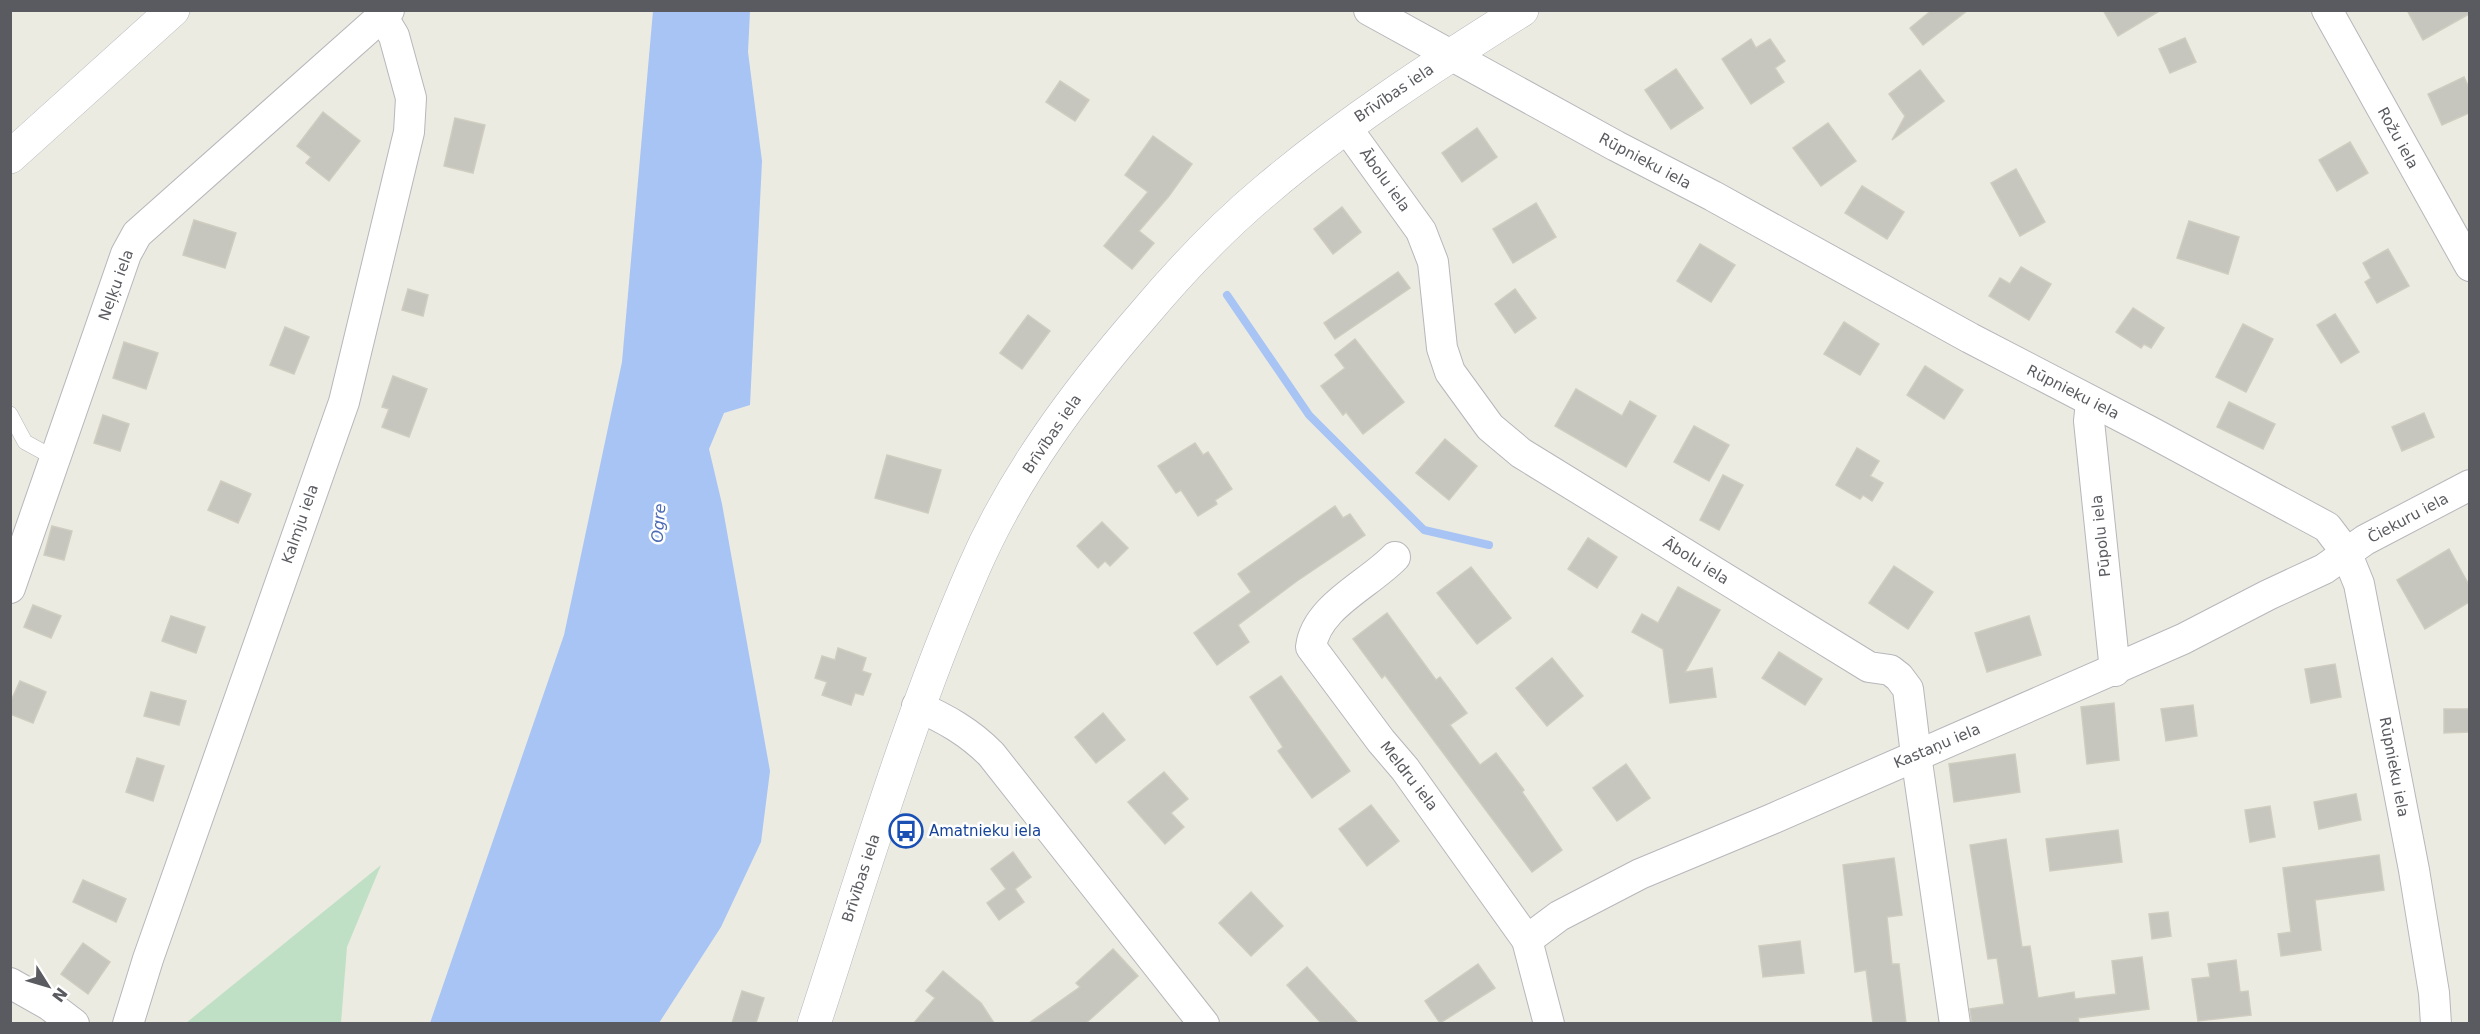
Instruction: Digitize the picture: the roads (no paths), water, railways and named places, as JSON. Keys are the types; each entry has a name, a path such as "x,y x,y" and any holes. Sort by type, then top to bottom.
{"main road":[{"path":"10,157 173,10"},
{"name":"Brīvības iela","path":"814,1023 917,706 979,558 1022,479 1069,405 1185,266 1263,192 1346,127 1522,10"}],"street":[{"name":"Rūpnieku iela","path":"1369,10 1970,338 2327,527 2346,552 2359,584 2414,870 2434,993 2436,1023"},
{"name":"Rožu iela","path":"2327,10 2469,266"},
{"name":"Neļķu iela","path":"10,588 126,254 137,234 386,14"},
{"name":"Kalmju iela","path":"128,1023 167,903 344,402 409,132 411,98 386,14"},
{"name":"Ābolu iela","path":"1346,127 1421,231 1433,262 1442,348 1450,372 1464,395 1490,427 1521,453 1869,667 1890,670 1908,689 1954,1023"},
{"name":"Pūpolu iela","path":"2091,402 2089,421 2115,671"},
{"name":"Čiekuru iela","path":"2346,552 2469,484"},
{"name":"Kastaņu iela","path":"1527,940 1559,916 1640,874 2115,671 2324,569 2346,552"},
{"name":"Meldru iela","path":"1395,557 1322,619 1312,635 1311,647 1381,741 1406,768 1527,940 1549,1023"},
{"path":"917,706 952,722 975,738 991,754 1204,1023"},
{"path":"10,983 49,1005 74,1023"}],"lane":[{"path":"10,414 25,442 56,459"}],"water":[{"name":"Ogre","path":"653,11 750,11 748,52 762,161 750,405 724,413 709,449 722,504 770,771 761,842 721,927 659,1023 430,1023 564,635 622,362"}],"waterway":[{"path":"1227,295 1309,415 1424,530 1489,545"}],"place":[{"name":"Amatnieku iela","path":"906,831"}]}
